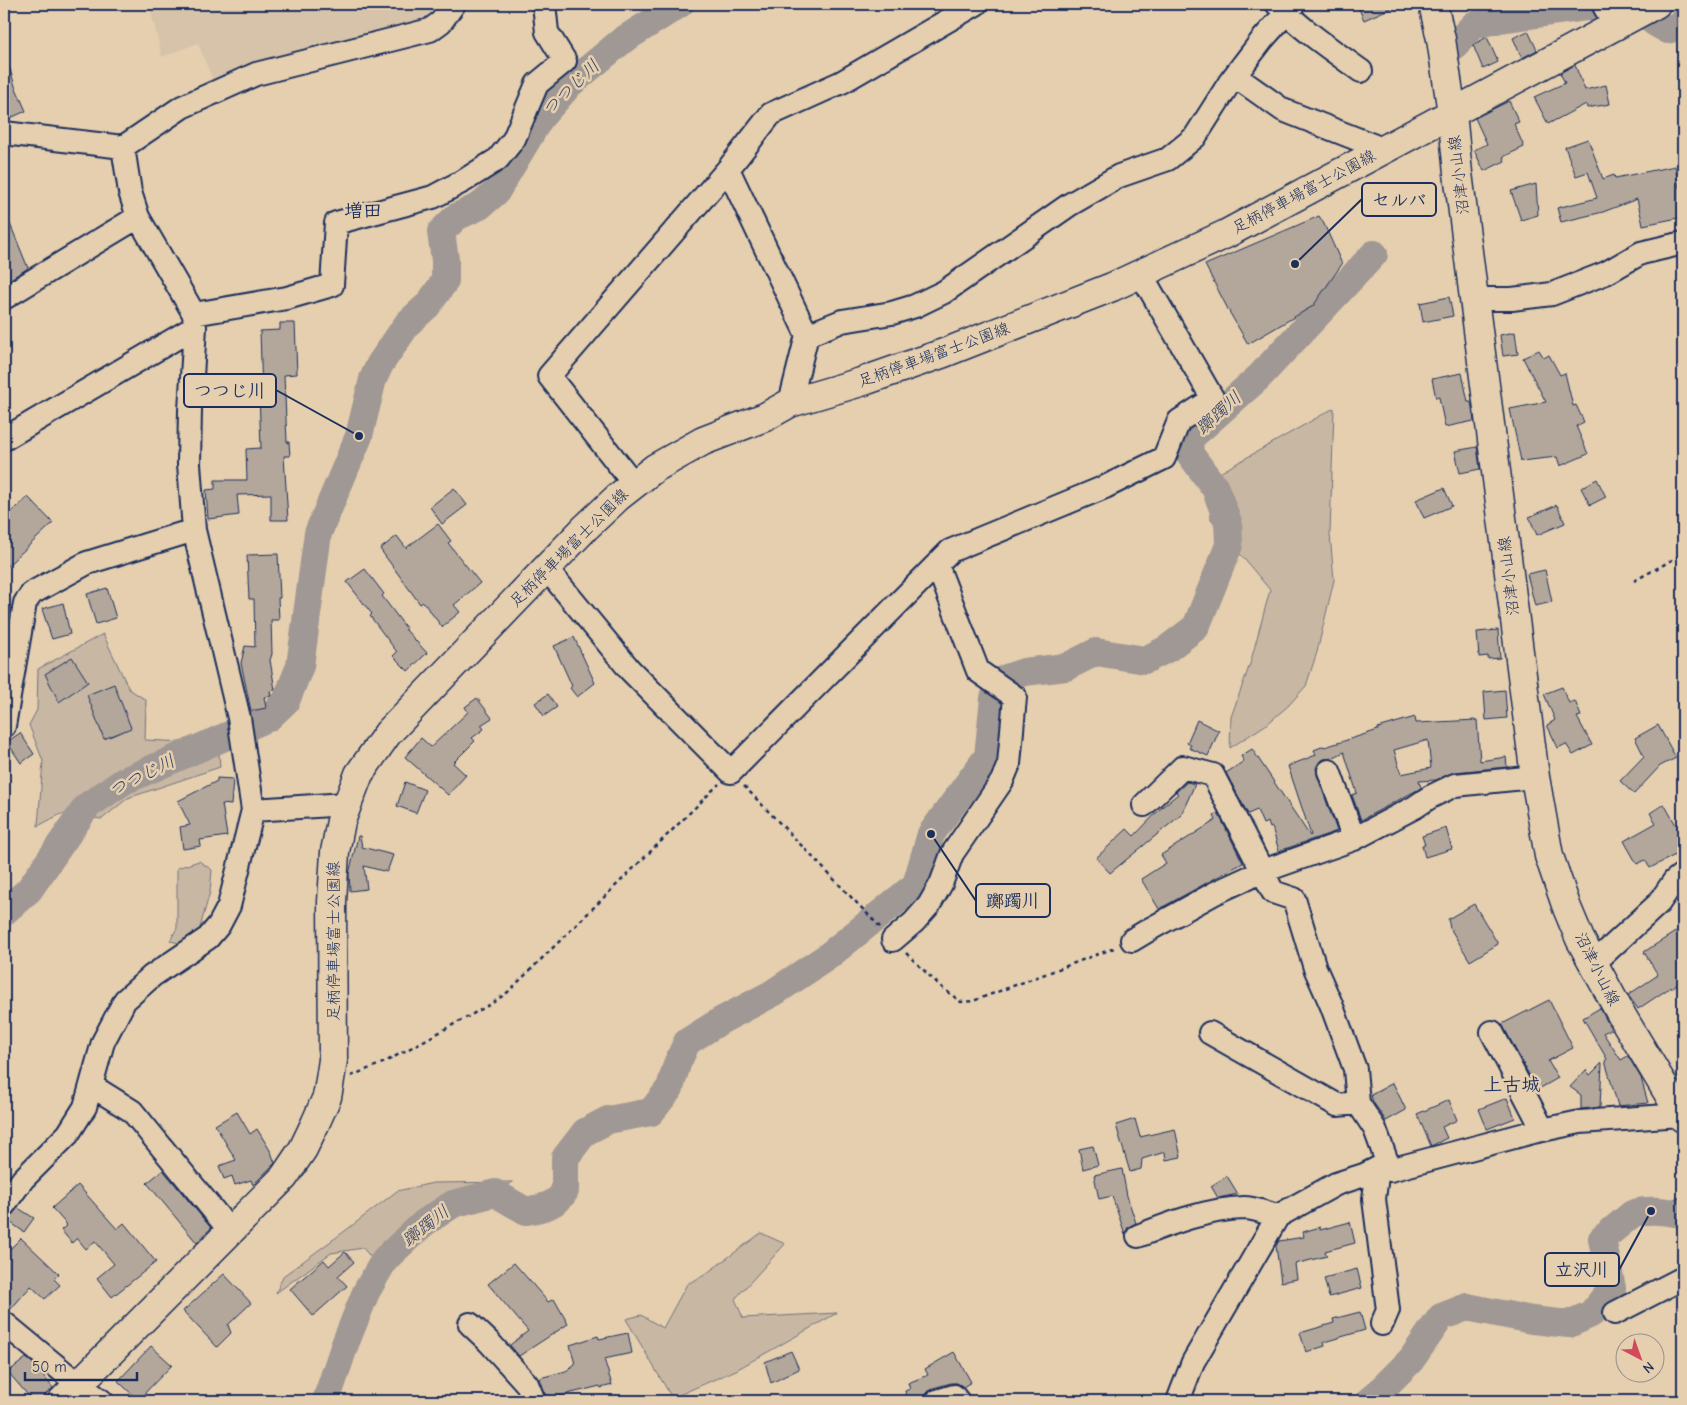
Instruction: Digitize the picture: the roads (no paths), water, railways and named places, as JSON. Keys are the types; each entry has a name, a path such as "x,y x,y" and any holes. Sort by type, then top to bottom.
{"main road":[{"name":"沼津小山線","path":"1433,4 1442,39 1535,777 1550,856 1567,908 1593,964 1682,1117"},
{"name":"足柄停車場富士公園線","path":"70,1393 278,1183 303,1149 315,1124 327,1097 334,1060 332,902 335,852 346,804 359,774 388,733 585,528 634,484 655,468 703,441 765,417 790,402 861,382 944,353 1067,306 1141,274 1226,234 1452,114 1613,18 1654,5"}],"street":[{"path":"4,133 123,146 182,108 256,74 430,30 441,22 454,4"},
{"path":"4,439 195,320 288,298 332,285 336,223 433,197 498,159 514,139 537,84 565,61 547,32 544,4"},
{"path":"634,484 550,376 728,169 771,114 842,82 976,4"},
{"path":"807,335 842,321 892,313 916,306 944,292 1069,205 1119,176 1168,159 1195,137 1235,76 1286,7 1329,48 1361,71"},
{"path":"1235,76 1283,110 1385,150"},
{"path":"4,1205 23,1179 68,1134 85,1107 103,1042 125,1000 152,976 208,938 219,925 229,906 253,810 239,718 194,530 189,464 195,320 138,217 130,192 123,146"},
{"path":"728,169 807,335 790,402"},
{"path":"4,298 138,217"},
{"path":"1475,299 1512,299 1552,294 1606,273 1641,253 1683,243"},
{"path":"546,568 630,670 731,772 950,551 1105,487 1164,458 1179,421 1213,399 1141,274"},
{"path":"4,726 25,603 32,593 87,563 194,530"},
{"path":"891,938 914,922 929,905 941,884 952,854 1002,781 1009,764 1015,696 978,671 937,564"},
{"path":"1144,805 1184,767 1212,775 1263,871 1267,883 1273,892 1294,899 1315,968 1331,1004 1355,1069 1358,1103 1376,1128 1384,1169 1374,1199 1388,1310 1382,1324"},
{"path":"1329,771 1354,839"},
{"path":"1132,940 1215,893 1263,871 1354,839 1455,785 1535,777"},
{"path":"253,810 346,804"},
{"path":"1593,964 1659,903 1674,881 1683,874"},
{"path":"1492,1032 1544,1130"},
{"path":"1210,1034 1337,1105 1358,1103"},
{"path":"92,1086 132,1111 231,1232"},
{"path":"1178,1401 1193,1362 1278,1216 1336,1184 1384,1169 1580,1122 1682,1117"},
{"path":"1138,1236 1172,1223 1217,1211 1246,1208 1278,1216"},
{"path":"1615,1313 1683,1278"},
{"path":"4,1323 70,1393 102,1401"},
{"path":"470,1324 527,1384 534,1401"},
{"path":"937,1401 954,1396 958,1401"}],"waterway":[{"name":"つつじ川","path":"4,912 29,890 87,806 124,781 268,718 286,701 300,666 318,533 359,436 373,379 380,364 408,323 428,305 445,281 445,260 441,232 456,217 480,206 496,192 540,118 570,84 623,40 680,4"},
{"name":"躑躅川","path":"1452,48 1474,25 1500,19 1587,7 1614,11 1627,4"},
{"name":"躑躅川","path":"1639,4 1654,22 1668,30 1683,23"},
{"name":"躑躅川","path":"326,1401 345,1344 366,1292 385,1259 424,1223 453,1204 495,1193 526,1211 553,1203 565,1191 565,1158 585,1132 608,1120 651,1112 670,1088 677,1064 687,1042 722,1020 773,993 827,957 916,885 931,834 988,756 994,698 1006,678 1024,672 1066,667 1096,652 1145,660 1167,649 1196,627 1229,545 1228,522 1215,488 1190,454 1189,439 1259,377 1374,254"},
{"path":"1638,1212 1683,1198"},
{"path":"1370,1401 1411,1360 1441,1317 1467,1307 1532,1320 1569,1324 1591,1314 1612,1288 1602,1239 1632,1214 1638,1212 1651,1211 1683,1214"}],"place":[{"name":"セルバ","path":"1295,264"},
{"name":"つつじ川","path":"359,436"},
{"name":"躑躅川","path":"931,834"},
{"name":"立沢川","path":"1651,1211"}],"district":[{"name":"増田","path":"363,211"},
{"name":"上古城","path":"1512,1085"}]}
